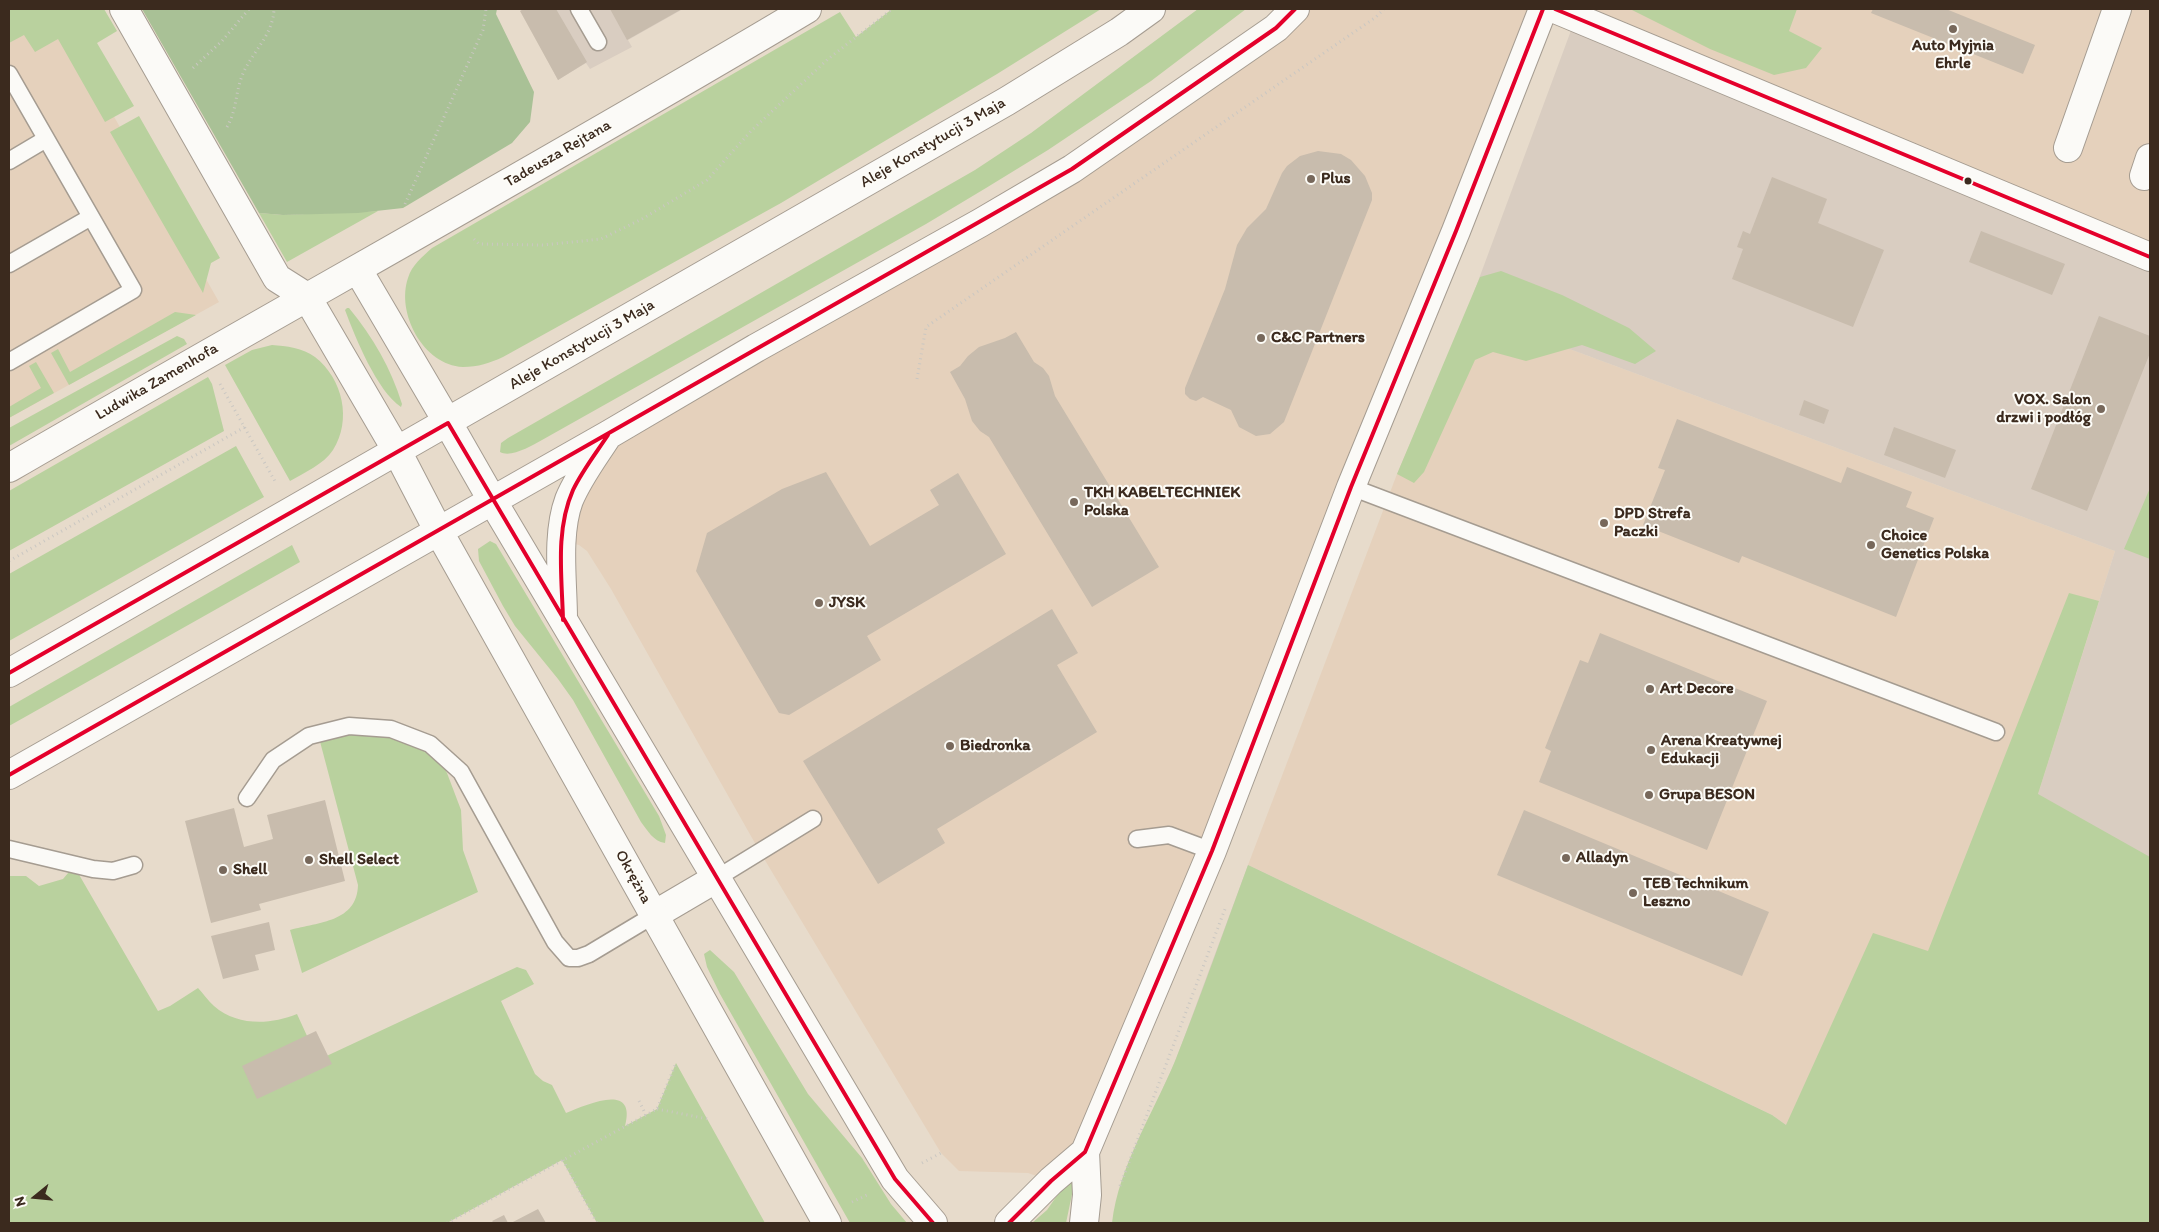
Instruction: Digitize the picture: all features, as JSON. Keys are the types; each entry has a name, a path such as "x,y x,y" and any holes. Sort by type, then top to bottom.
{"street":[{"path":"124,9 277,278 307,297"},
{"name":"Tadeusza Rejtana","path":"307,297 358,270 452,214 679,86 808,9"},
{"name":"Aleje Konstytucji 3 Maja","path":"9,673 1007,101 1120,32 1151,9"},
{"path":"9,775 1072,169 1276,28 1296,9"},
{"path":"1084,1223 1087,1194 1085,1152 1212,851 1351,487 1452,240 1543,9"},
{"path":"1555,9 2150,257"},
{"path":"2068,148 2117,9"},
{"path":"358,270 492,500 895,1179 933,1223"},
{"name":"Okrężna","path":"307,297 397,451 438,530 828,1223"},
{"name":"Ludwika Zamenhofa","path":"9,468 307,297"},
{"path":"563,620 562,564 564,520 575,488 608,435"},
{"path":"654,915 717,878"},
{"path":"1010,1223 1051,1181 1085,1152"}],"lane":[{"path":"579,9 598,42"},
{"path":"9,74 133,290 9,362"},
{"path":"9,161 46,139"},
{"path":"9,264 91,217"},
{"path":"1351,487 1996,732"},
{"path":"247,798 273,760 309,736 349,726 391,729 430,744 461,772 556,942 569,958 578,958 589,954 654,915"},
{"path":"717,878 813,819"},
{"path":"1137,838 1169,835 1212,851"},
{"path":"9,849 93,869 112,871 134,865"}],"path":[{"path":"170,89 222,41 249,9"},
{"path":"209,158 234,115 240,81 274,22 274,9"},
{"path":"403,208 483,30 486,9"},
{"path":"452,214 479,244 543,246 601,239 642,219 708,180 751,131 828,59 892,9"},
{"path":"917,380 926,327 1376,17 1384,9"},
{"path":"219,382 277,486"},
{"path":"9,561 245,427"},
{"path":"1118,1189 1226,905"},
{"path":"657,1109 676,1063"},
{"path":"639,1101 646,1114"},
{"path":"447,1223 657,1109 708,1119"},
{"path":"563,1160 597,1223"}],"shaded area":[{"path":"9,9 53,9 219,302 9,418"},
{"path":"520,9 683,9 628,40 632,47 590,69 586,63 558,80"},
{"path":"1295,9 1543,9 1085,1152 1051,1181 1028,1173 959,1171 941,1153 760,852 611,589 587,551 579,545 563,541 608,435 980,223"},
{"path":"1555,9 2150,9 2150,257"},
{"path":"1576,17 2150,257 2150,1223 1116,1223 1140,1137 1175,1062 1248,865 1772,1115 1848,1169 2038,794 2115,551 1467,311"},
{"path":"1467,311 2115,551 2038,794 1849,1169 1772,1115 1248,865 1397,474"}],"green space":[{"path":"9,9 104,9 117,31 97,43 134,106 105,122 58,39 35,52 24,35 9,43"},
{"path":"142,9 497,9 496,14 534,92 530,122 512,143 403,208 358,213 283,215 259,213"},
{"path":"892,9 1101,9 997,74 781,203 503,357 489,363 474,366 463,367 449,364 436,357 416,335 406,306 405,292 412,269 432,248 840,12 856,37"},
{"path":"1198,9 1246,9 1151,81 1048,150 926,224 532,445 510,454 500,452 501,443 508,438 975,170 1031,133"},
{"path":"1630,9 1797,9 1789,31 1822,48 1806,68 1774,75 1710,49"},
{"path":"139,116 220,258 211,263 203,293 110,132"},
{"path":"378,211 287,262 259,213 283,215"},
{"path":"1501,271 1562,295 1629,328 1656,351 1635,364 1582,345 1526,361 1493,352 1475,360 1424,472 1414,483 1397,474 1480,277"},
{"path":"347,308 358,319 380,353 398,391 402,404 401,407 392,399 375,376 345,310"},
{"path":"175,312 196,315 69,385 51,353 58,349 70,372"},
{"path":"177,336 184,339 187,344 9,446 9,428"},
{"path":"272,345 300,350 315,357 325,366 332,377 342,400 342,426 333,450 319,464 290,481 225,365 252,350"},
{"path":"36,362 54,393 9,418 9,407 41,388 29,366"},
{"path":"208,377 212,384 224,431 9,551 9,491"},
{"path":"236,446 264,497 9,641 9,574"},
{"path":"2150,488 2150,559 2124,549"},
{"path":"490,541 496,544 659,816 666,835 665,843 654,838 641,822 573,700 515,626 503,606 479,561 478,549"},
{"path":"292,545 300,562 9,726 9,707"},
{"path":"2069,593 2099,601 2038,794 2150,857 2150,1223 1112,1223 1116,1202 1129,1160 1175,1061 1248,865 1772,1115 1786,1125 1873,933 1928,951"},
{"path":"349,726 430,744 447,773 461,810 463,850 478,892 302,973 290,930 324,922 344,913 351,907 356,897 358,885 318,734"},
{"path":"74,866 158,1011 170,1006 198,988 223,1013 243,1020 265,1022 297,1014 318,1060 517,967 526,970 534,984 501,1001 535,1074 543,1081 552,1085 566,1113 585,1105 617,1100 624,1104 627,1112 625,1126 657,1109 676,1063 765,1223 597,1223 562,1160 447,1223 9,1223 9,876 26,876 39,886 63,879"},
{"path":"710,950 734,972 808,1094 862,1158 891,1204 907,1223 850,1223 720,994 707,967 704,954"},
{"path":"1072,1174 1076,1175 1066,1223 1032,1223 1047,1210"}],"building":[{"path":"524,9 556,9 587,62 558,80 520,11"},
{"path":"610,9 682,9 627,40"},
{"name":"Auto Myjnia Ehrle","path":"1873,9 1946,9 2035,45 2023,74 1871,13"},
{"name":"C&C Partners","path":"1318,151 1341,154 1351,160 1365,176 1372,193 1372,200 1284,422 1270,434 1256,436 1239,427 1231,410 1203,397 1196,401 1190,399 1185,394 1185,388 1225,289 1237,245 1247,228 1266,209 1287,166 1300,156"},
{"path":"1772,177 1827,199 1818,223 1884,250 1853,327 1732,279 1743,249 1737,247 1743,231 1750,234"},
{"path":"1981,231 2065,264 2052,295 1969,262"},
{"path":"2099,316 2150,336 2150,353 2087,511 2031,489"},
{"name":"TKH KABELTECHNIEK Polska","path":"1016,332 1034,362 1043,368 1049,376 1055,396 1159,567 1092,607 989,437 980,431 972,421 965,399 950,372 960,366 979,347"},
{"path":"1804,400 1829,410 1824,424 1799,415"},
{"path":"1677,419 1841,483 1847,467 1912,492 1906,507 1934,518 1896,617 1742,556 1739,563 1643,525 1665,470 1658,468"},
{"path":"1894,427 1956,450 1945,478 1884,455"},
{"name":"JYSK","path":"826,472 870,546 939,505 930,490 958,473 1006,554 867,636 881,660 789,715 779,713 696,571 707,533 782,489"},
{"name":"Biedronka","path":"1052,609 1078,653 1057,665 1097,732 937,829 945,843 878,884 803,761"},
{"path":"1600,633 1767,701 1707,850 1539,782 1551,751 1545,748 1580,660 1588,663"},
{"path":"325,800 345,881 259,904 261,910 211,923 185,821 234,808 244,847 273,839 267,815"},
{"name":"TEB Technikum Leszno","path":"1524,810 1769,912 1742,976 1497,875"},
{"path":"269,922 275,950 255,955 259,970 223,979 211,936"},
{"path":"316,1031 332,1064 257,1099 242,1066"},
{"path":"538,1209 546,1223 511,1223"},
{"path":"504,1215 508,1223 494,1223 492,1221"}],"transit line":[{"path":"9,775 1072,169 1276,28 1295,9"},
{"path":"1009,1223 1051,1181 1085,1152 1212,851 1351,487 1456,231 1543,9"},
{"path":"1555,9 2150,257"},
{"path":"9,673 448,423 895,1179 933,1223"},
{"path":"563,620 561,554 567,506 581,476 608,435"}],"place":[{"name":"Auto Myjnia Ehrle","path":"1953,29"},
{"name":"Plus","path":"1311,179"},
{"name":"C&C Partners","path":"1261,338"},
{"name":"VOX. Salon drzwi i podłóg","path":"2101,409"},
{"name":"TKH KABELTECHNIEK Polska","path":"1074,502"},
{"name":"DPD Strefa Paczki","path":"1604,523"},
{"name":"Choice Genetics Polska","path":"1871,545"},
{"name":"JYSK","path":"819,603"},
{"name":"Art Decore","path":"1650,689"},
{"name":"Biedronka","path":"950,746"},
{"name":"Arena Kreatywnej Edukacji","path":"1651,750"},
{"name":"Grupa BESON","path":"1649,795"},
{"name":"Alladyn","path":"1566,858"},
{"name":"Shell Select","path":"309,860"},
{"name":"Shell","path":"223,870"},
{"name":"TEB Technikum Leszno","path":"1633,893"}]}
